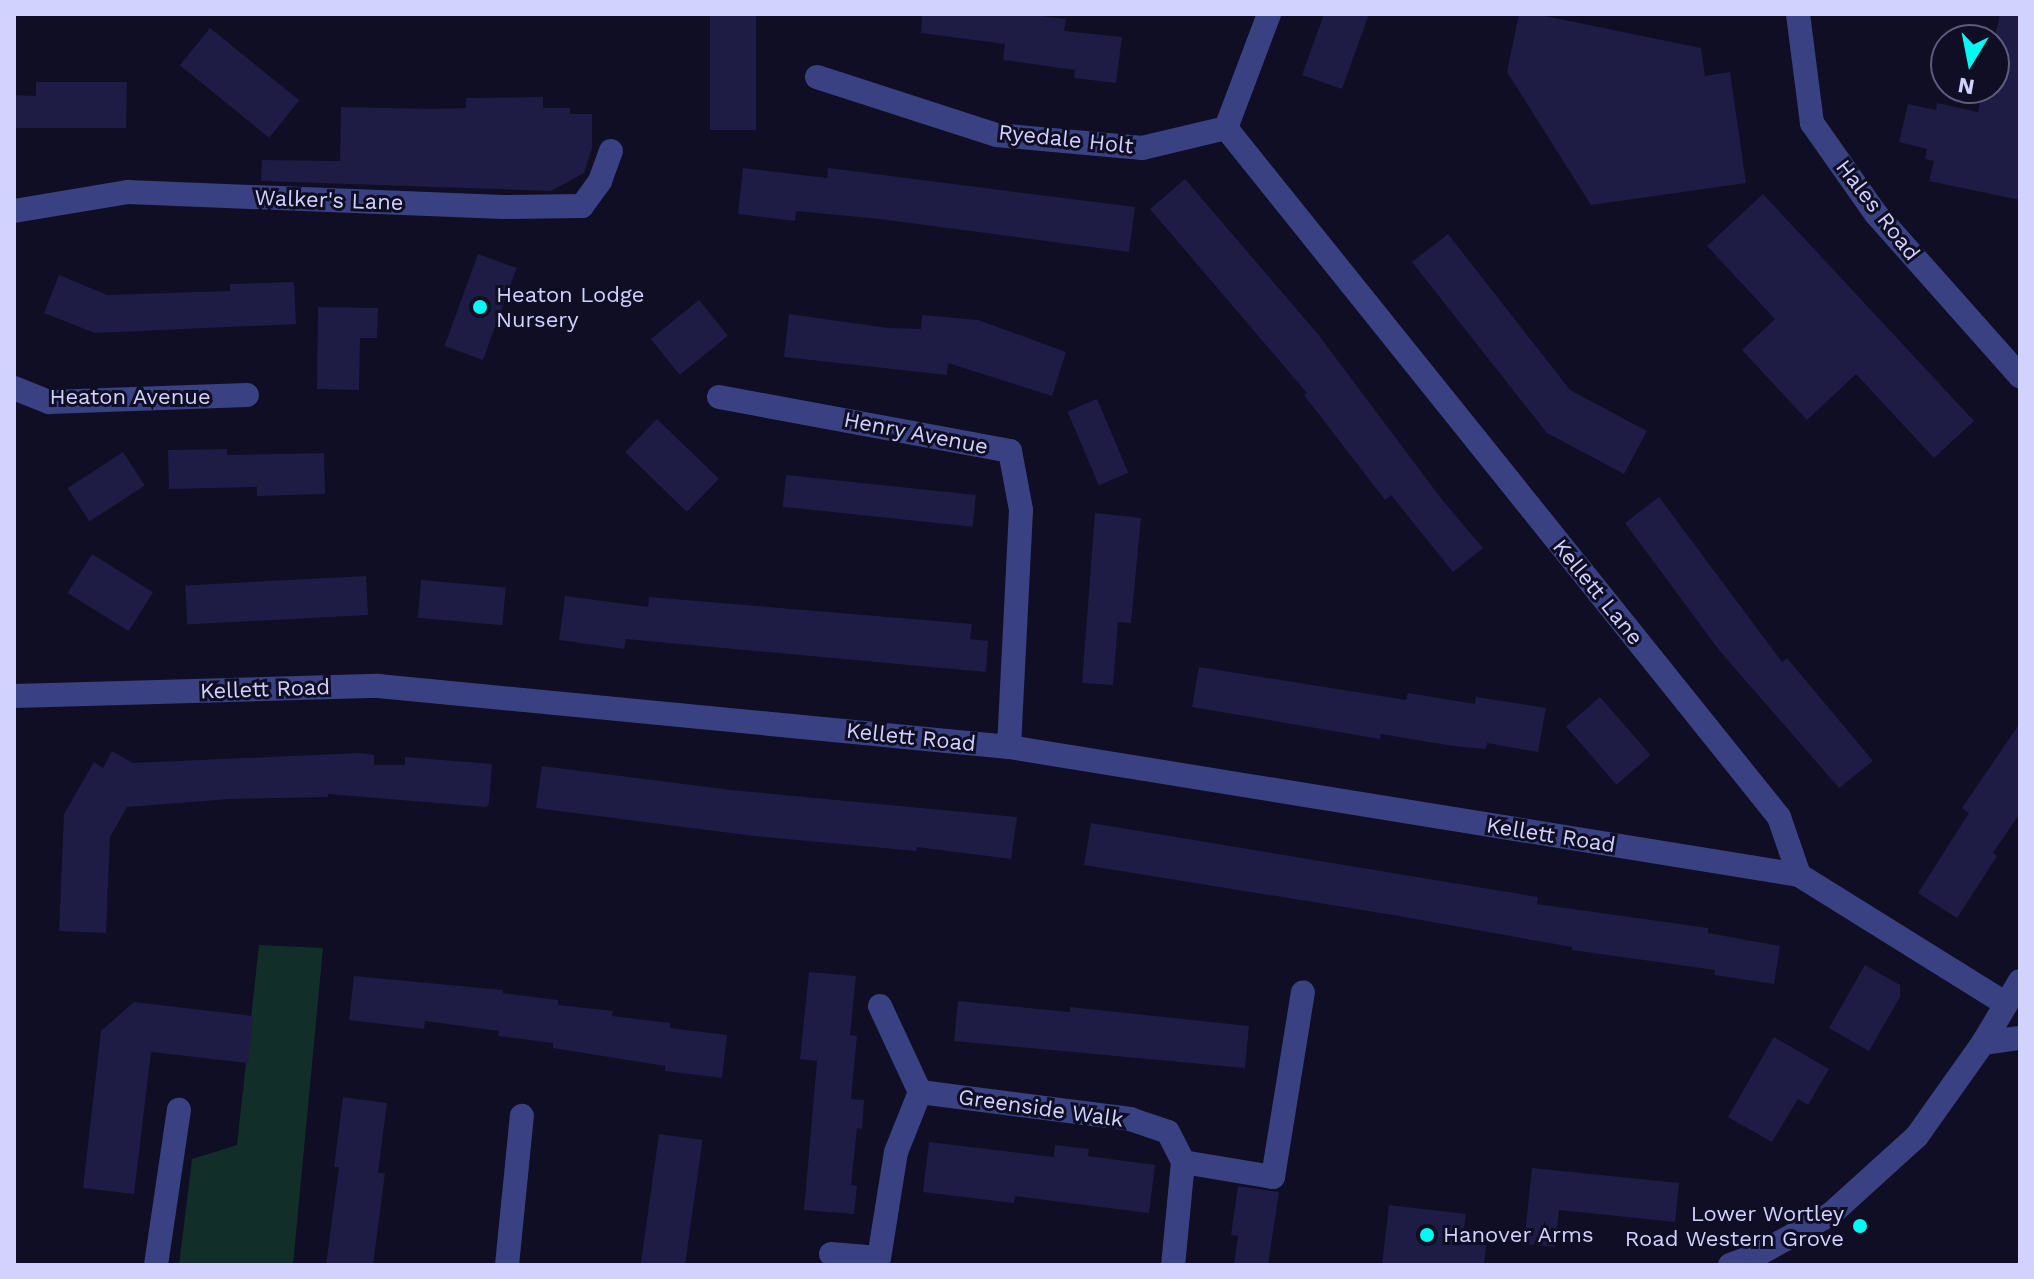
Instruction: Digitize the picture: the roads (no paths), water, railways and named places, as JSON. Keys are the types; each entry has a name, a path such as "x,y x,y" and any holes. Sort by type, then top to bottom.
{"street":[{"path":"1226,128 1269,14"},
{"name":"Hales Road","path":"1798,14 1812,123 1876,214 2020,376"},
{"name":"Ryedale Holt","path":"817,77 997,135 1142,148 1226,128"},
{"name":"Kellett Lane","path":"1226,128 1779,817 1799,875"},
{"name":"Walker's Lane","path":"14,211 128,192 503,207 582,206 600,181 611,151"},
{"name":"Heaton Avenue","path":"14,388 49,402 247,395"},
{"name":"Henry Avenue","path":"719,397 1010,451 1021,510 1009,747"},
{"name":"Kellett Road","path":"14,696 378,686 1009,747 1799,875"},
{"path":"1799,875 2006,1004"},
{"path":"1730,1265 1757,1255 1831,1214 1917,1136 1983,1043 2020,981"},
{"path":"1173,1265 1183,1162 1273,1177 1303,992"},
{"path":"831,1254 879,1258 896,1152 920,1092 880,1006"},
{"path":"1983,1043 2020,1038"},
{"name":"Greenside Walk","path":"920,1092 1130,1119 1168,1132 1183,1162"},
{"path":"156,1265 179,1110"},
{"path":"507,1265 522,1116"}],"place":[{"name":"Heaton Lodge Nursery","path":"480,307"},
{"name":"Lower Wortley Road Western Grove","path":"1860,1226"},
{"name":"Hanover Arms","path":"1427,1235"}]}
